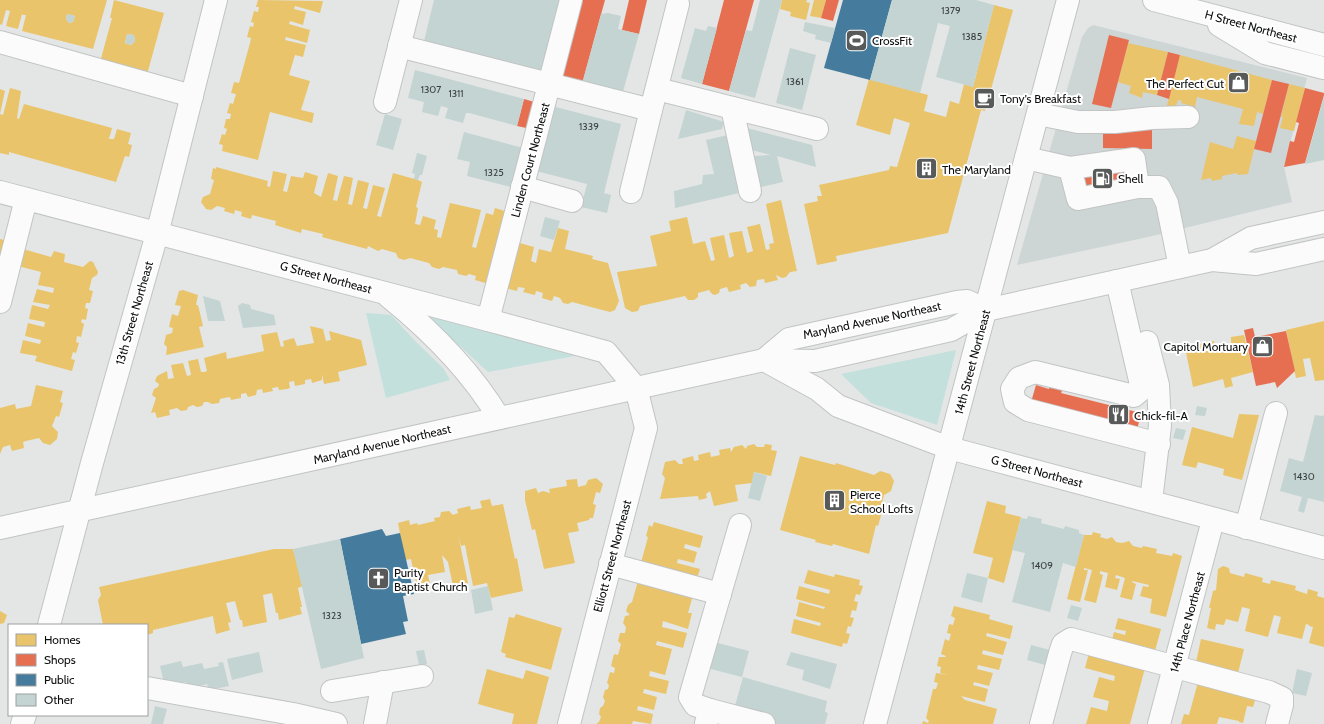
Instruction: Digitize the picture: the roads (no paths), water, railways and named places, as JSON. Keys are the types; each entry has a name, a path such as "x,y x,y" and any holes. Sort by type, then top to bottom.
{"street":[{"path":"385,102 411,0"},
{"name":"Linden Court Northeast","path":"488,320 571,0"},
{"name":"14th Street Northeast","path":"875,724 1068,0"},
{"name":"H Street Northeast","path":"1154,0 1324,45"},
{"name":"13th Street Northeast","path":"49,624 157,234 192,96 213,1"},
{"path":"631,192 678,4"},
{"path":"1198,12 1266,53 1324,68"},
{"path":"0,42 192,96"},
{"path":"399,46 651,110"},
{"path":"657,89 817,129"},
{"path":"732,108 750,192"},
{"path":"1038,114 1078,122 1115,122 1152,118 1188,117"},
{"path":"1026,158 1070,168 1134,159 1138,187"},
{"path":"1070,168 1078,199 1138,187 1159,186 1167,203 1180,267"},
{"path":"522,187 572,201"},
{"name":"G Street Northeast","path":"0,192 606,352 636,388"},
{"path":"0,302 26,199"},
{"name":"Maryland Avenue Northeast","path":"0,528 764,360 823,360 951,330 986,310 1212,260 1251,238 1324,222"},
{"path":"1251,238 1256,264"},
{"name":"Maryland Avenue Northeast","path":"1212,260 1256,264 1324,248"},
{"path":"1124,280 1142,389 1134,396 1035,372 1019,378 1012,389 1013,396 1015,402 1028,410 1158,444"},
{"path":"1124,280 1158,385 1160,426 1151,501"},
{"path":"382,292 414,317 474,380 499,418"},
{"name":"G Street Northeast","path":"764,360 817,389 838,406 949,448 1151,501 1213,520 1324,548"},
{"name":"Elliott Street Northeast","path":"568,724 646,428 636,388"},
{"path":"1246,528 1276,413"},
{"name":"14th Place Northeast","path":"1159,724 1213,520"},
{"path":"740,525 690,697 695,705 708,717 764,724"},
{"path":"610,564 720,594"},
{"path":"1040,724 1063,644 1071,639 1174,668 1269,692 1282,698 1278,724"},
{"path":"332,691 422,676"},
{"path":"375,724 383,682"},
{"path":"148,688 293,714 336,724"}],"place":[{"name":"CrossFit","path":"856,40"},
{"name":"The Perfect Cut","path":"1239,83"},
{"name":"Tony's Breakfast","path":"984,98"},
{"name":"The Maryland","path":"927,169"},
{"name":"Shell","path":"1103,178"},
{"name":"Capitol Mortuary","path":"1263,346"},
{"name":"Chick-fil-A","path":"1118,415"},
{"name":"Pierce School Lofts","path":"835,501"},
{"name":"Purity Baptist Church","path":"379,579"}]}
